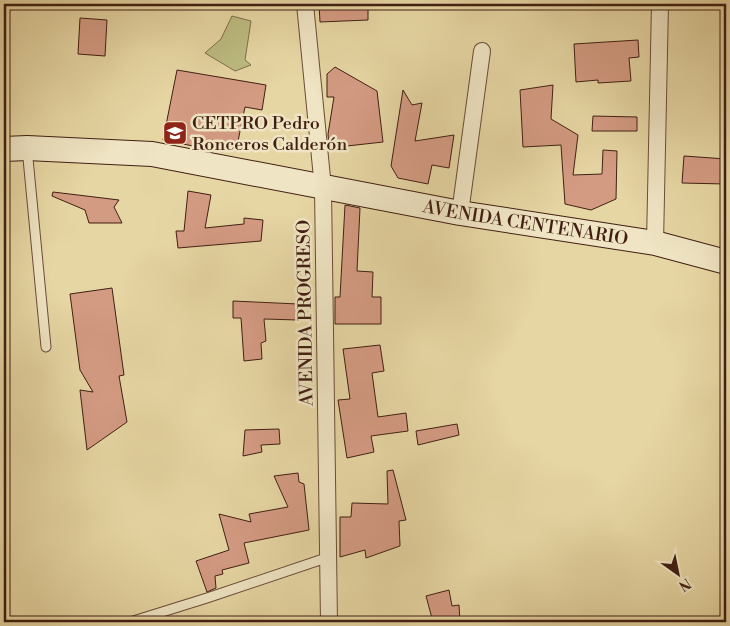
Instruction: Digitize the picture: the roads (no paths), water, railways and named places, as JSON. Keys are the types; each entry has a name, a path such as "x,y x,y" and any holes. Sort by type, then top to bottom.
{"main road":[{"name":"AVENIDA CENTENARIO","path":"4,149 27,148 152,154 460,213 655,243 726,262"}],"street":[{"name":"AVENIDA PROGRESO","path":"305,4 323,188 329,622"},
{"path":"655,243 660,4"},
{"path":"460,213 482,51"}],"lane":[{"path":"27,148 46,348"},
{"path":"130,622 328,557"}],"place":[{"name":"CETPRO Pedro Ronceros Calderón","path":"175,133"}]}
